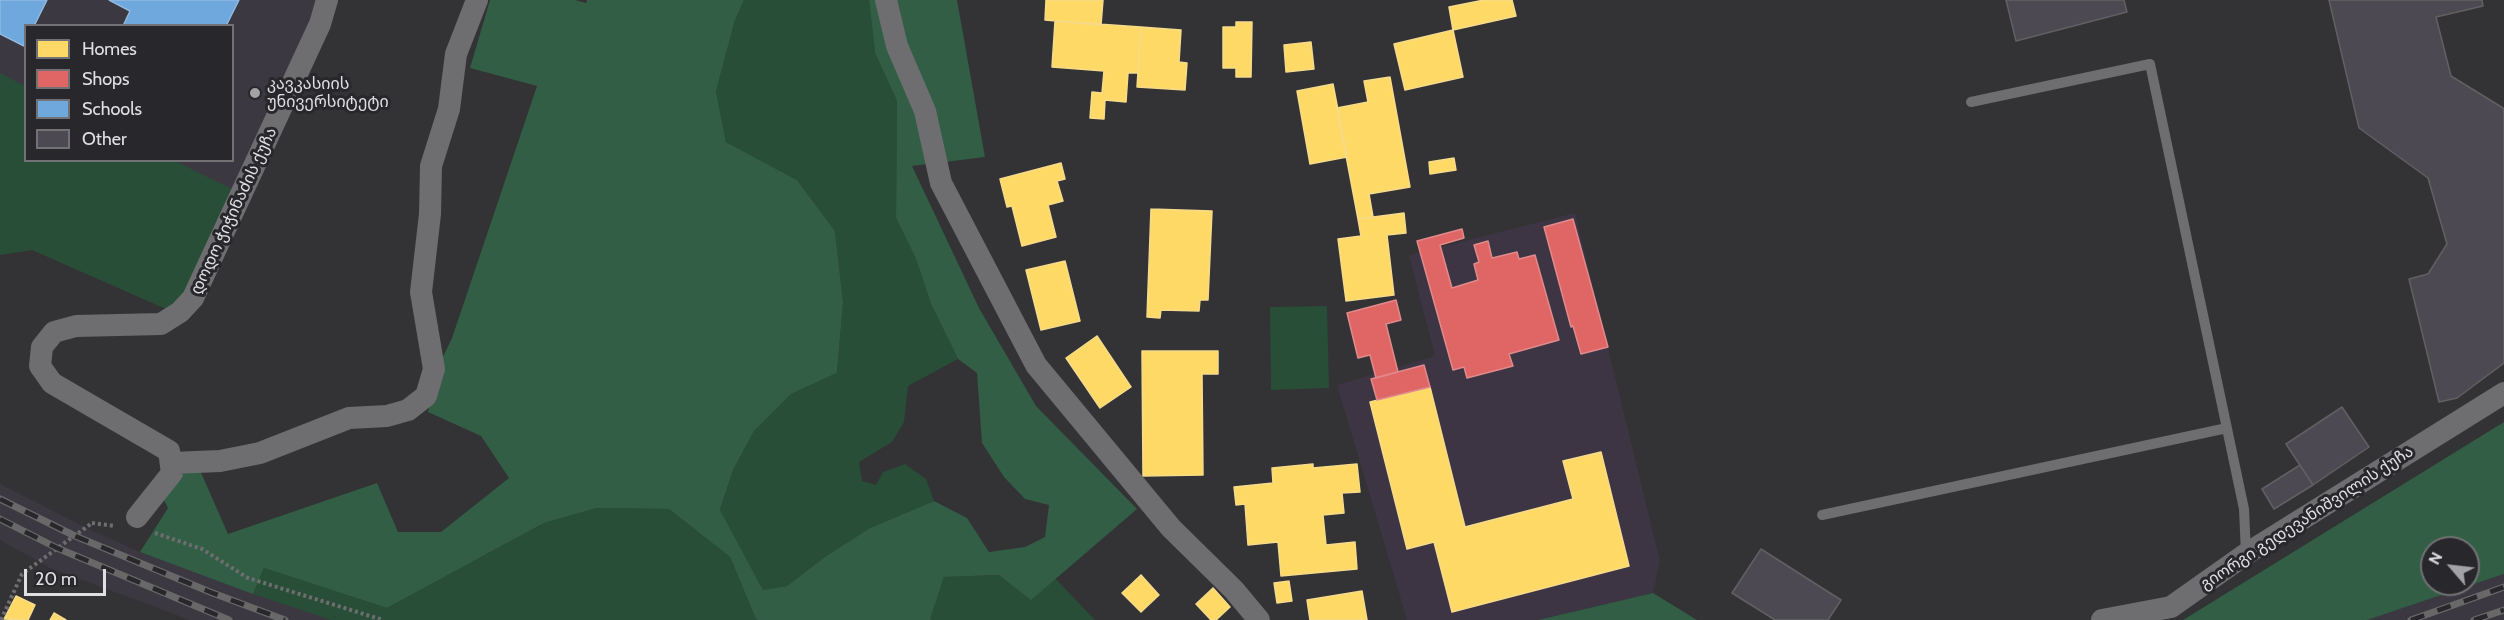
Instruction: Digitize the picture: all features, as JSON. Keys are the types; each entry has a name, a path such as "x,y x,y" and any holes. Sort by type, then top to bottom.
{"street":[{"name":"დოდო ჭიჭინაძის ქუჩა","path":"172,463 169,451 52,383 40,366 42,347 54,332 76,326 161,324 180,312 193,298 320,24 327,0"},
{"path":"138,525 172,473 172,463 220,461 260,453 348,418 387,416 408,410 426,396 434,369 422,292 430,214 431,166 449,109 456,54 477,0"},
{"path":"886,0 897,46 925,111 941,183 1036,365 1171,528 1234,590 1259,620"},
{"name":"გიორგი გედევანიშვილის ქუჩა","path":"2102,620 2171,607 2246,554 2504,393"}],"lane":[{"path":"1971,102 2150,64 2244,508 2246,554"},
{"path":"1822,515 2226,428"}],"path":[{"path":"92,523 138,525"},
{"path":"1,620 22,574 92,523 138,525 202,549 248,578 383,620"}],"shaded area":[{"name":"კავკასიის უნივერსიტეტი","path":"0,0 320,0 175,313 32,250 0,255"},
{"path":"1575,213 1660,561 1653,593 1538,620 1407,620 1337,385 1435,356 1409,255"},
{"path":"0,484 140,552 331,620 190,620 50,568 0,540"},
{"path":"2504,574 2504,620 2367,620 2438,596 2480,596 2480,582"}],"green space":[{"path":"490,0 575,0 586,3 587,0 744,0 735,20 716,91 726,142 797,180 835,231 843,302 837,373 791,394 754,431 733,470 720,510 763,590 787,586 826,556 870,528 934,501 967,518 989,552 1025,547 1045,537 1049,505 1025,499 1004,477 982,443 977,373 958,359 931,304 916,259 896,218 897,101 875,53 869,0 957,0 985,157 912,166 979,308 1036,406 1137,509 1031,600 999,575 944,577 930,620 758,620 730,557 669,509 597,508 544,523 387,608 264,568 253,594 140,552 168,508 155,483 199,468 228,534 377,483 398,532 441,532 509,478 481,436 428,412 440,363 452,338 537,86 470,68"},
{"path":"744,0 869,0 875,53 897,101 896,218 916,259 931,304 958,359 908,386 904,422 892,442 859,462 862,481 876,485 883,472 905,464 926,479 934,501 870,528 826,556 787,586 763,590 720,511 733,470 754,431 791,394 837,373 843,302 835,231 797,180 726,142 716,91 735,20"},
{"name":"კავკასიის უნივერსიტეტი","path":"0,73 24,85 24,162 177,162 234,190 175,313 32,250 0,255"},
{"path":"1327,306 1329,388 1271,390 1270,307"},
{"path":"2504,422 2504,574 2480,582 2480,536 2420,536 2420,596 2438,596 2367,620 2183,620"},
{"path":"597,508 669,509 730,557 758,620 331,620 253,594 264,568 387,608 544,523"},
{"path":"999,575 1031,599 1055,578 1095,620 930,620 944,577"},
{"path":"1653,593 1697,620 1538,620"}],"building: Homes":[{"path":"1046,0 1103,0 1101,25 1045,20"},
{"path":"1484,0 1512,0 1516,16 1453,30 1449,7"},
{"path":"1055,21 1141,27 1138,73 1128,73 1126,102 1105,100 1104,119 1090,118 1092,92 1102,93 1104,71 1052,67"},
{"path":"1236,22 1252,22 1251,77 1236,77 1236,68 1223,68 1223,27 1236,27"},
{"path":"1141,27 1181,30 1179,62 1187,63 1185,90 1137,87"},
{"path":"1453,30 1463,77 1405,90 1394,44"},
{"path":"1311,42 1314,69 1286,72 1284,45"},
{"path":"1390,77 1410,187 1369,194 1373,217 1358,219 1337,108 1368,102 1364,81"},
{"path":"1333,84 1347,157 1310,164 1297,91"},
{"path":"1454,158 1456,170 1430,174 1429,162"},
{"path":"1061,163 1065,179 1057,181 1063,201 1048,205 1056,237 1022,246 1012,206 1007,207 1000,179"},
{"path":"1151,209 1212,211 1208,300 1200,300 1199,311 1161,310 1160,318 1147,317"},
{"path":"1404,213 1406,233 1387,235 1394,295 1346,301 1338,239 1361,236 1358,219"},
{"path":"1065,261 1080,321 1041,330 1026,270"},
{"path":"1097,336 1131,387 1100,408 1066,358"},
{"path":"1142,351 1218,351 1218,374 1202,374 1203,475 1143,476"},
{"path":"1430,387 1465,527 1573,499 1563,461 1601,452 1629,566 1452,612 1434,542 1407,549 1370,402"},
{"path":"1313,464 1313,468 1357,464 1360,492 1342,493 1344,513 1323,515 1326,545 1355,542 1357,569 1281,576 1278,542 1248,545 1245,504 1236,505 1234,487 1273,483 1272,468"},
{"path":"1141,575 1159,595 1141,612 1122,593"},
{"path":"1289,581 1292,601 1277,603 1274,583"},
{"path":"1213,588 1230,607 1216,620 1211,620 1196,604"},
{"path":"1362,591 1367,620 1310,620 1307,600"},
{"path":"16,596 35,605 28,620 4,619"},
{"path":"54,613 66,620 50,620"}],"building: Shops":[{"path":"1573,219 1608,347 1581,354 1573,326 1571,327 1544,227"},
{"path":"1462,229 1464,238 1440,245 1452,288 1478,280 1474,264 1479,262 1474,245 1488,241 1492,258 1517,252 1519,259 1535,255 1559,340 1509,354 1513,366 1467,378 1464,367 1453,370 1417,241"},
{"path":"1396,300 1401,320 1386,324 1398,372 1376,378 1370,355 1358,358 1347,313"},
{"path":"1424,365 1430,387 1377,400 1371,379"}],"building: Schools":[{"path":"0,0 47,0 35,24 24,24 24,46 0,34"},
{"path":"109,0 239,0 227,24 124,24 130,11"}],"building: Other":[{"path":"2006,0 2124,0 2127,12 2016,41"},
{"path":"2329,0 2482,0 2483,6 2436,17 2451,76 2503,108 2504,112 2504,363 2457,398 2439,402 2409,279 2428,274 2447,244 2428,178 2359,128"},
{"path":"2342,407 2369,447 2313,485 2286,444"},
{"path":"2300,465 2313,485 2274,509 2262,489"},
{"path":"1761,549 1841,600 1828,620 1775,620 1732,593"}],"railway":[{"path":"0,499 75,536 210,592 285,620"},
{"path":"0,519 57,548 229,620"},
{"path":"2411,620 2504,587"},
{"path":"2474,620 2504,610"}],"place":[{"name":"კავკასიის უნივერსიტეტი","path":"255,93"}]}
